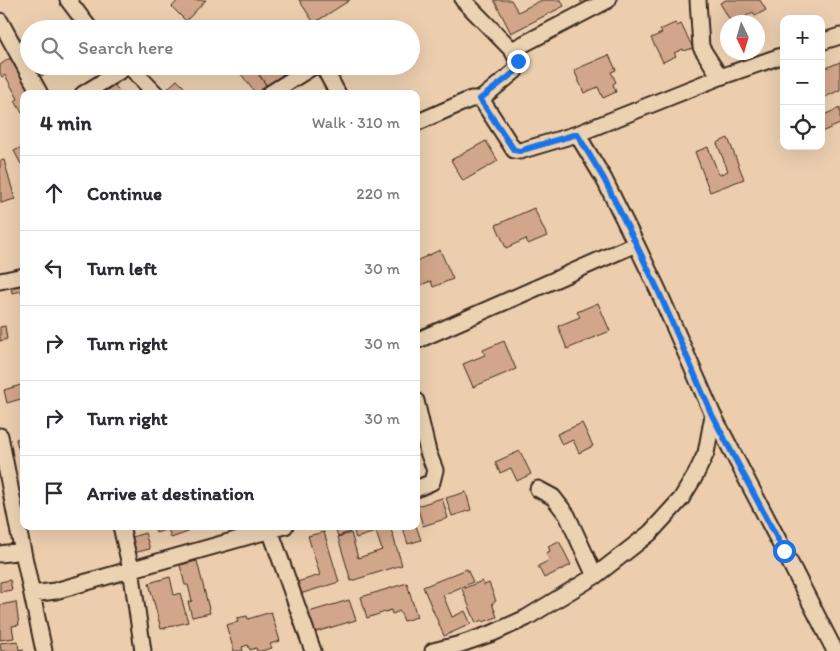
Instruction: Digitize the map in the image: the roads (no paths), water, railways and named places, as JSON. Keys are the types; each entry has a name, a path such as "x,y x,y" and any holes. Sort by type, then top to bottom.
{"street":[{"path":"68,0 83,20"},
{"path":"420,121 471,99 480,99 516,71 518,61 512,50 463,0"},
{"path":"512,50 608,0"},
{"path":"698,0 701,47 720,77"},
{"path":"0,21 20,58"},
{"path":"825,41 840,36"},
{"path":"480,99 514,150 520,151 577,134 720,77 780,56"},
{"path":"30,75 38,90"},
{"path":"89,90 114,75"},
{"path":"137,75 152,90"},
{"path":"275,90 300,75"},
{"path":"328,75 336,90"},
{"path":"577,134 604,179 636,244 712,415 835,651"},
{"path":"420,339 636,244"},
{"path":"0,281 20,277"},
{"path":"433,651 493,633 526,618 595,576 650,533 681,499 695,476 706,453 712,415"},
{"path":"420,418 434,470 432,482 420,487"},
{"path":"0,436 22,552 44,651"},
{"path":"538,489 552,497 567,515 595,576"},
{"path":"122,530 131,569 143,651"},
{"path":"32,594 54,591 270,530"},
{"path":"278,530 313,651"},
{"path":"0,554 22,552"}]}
